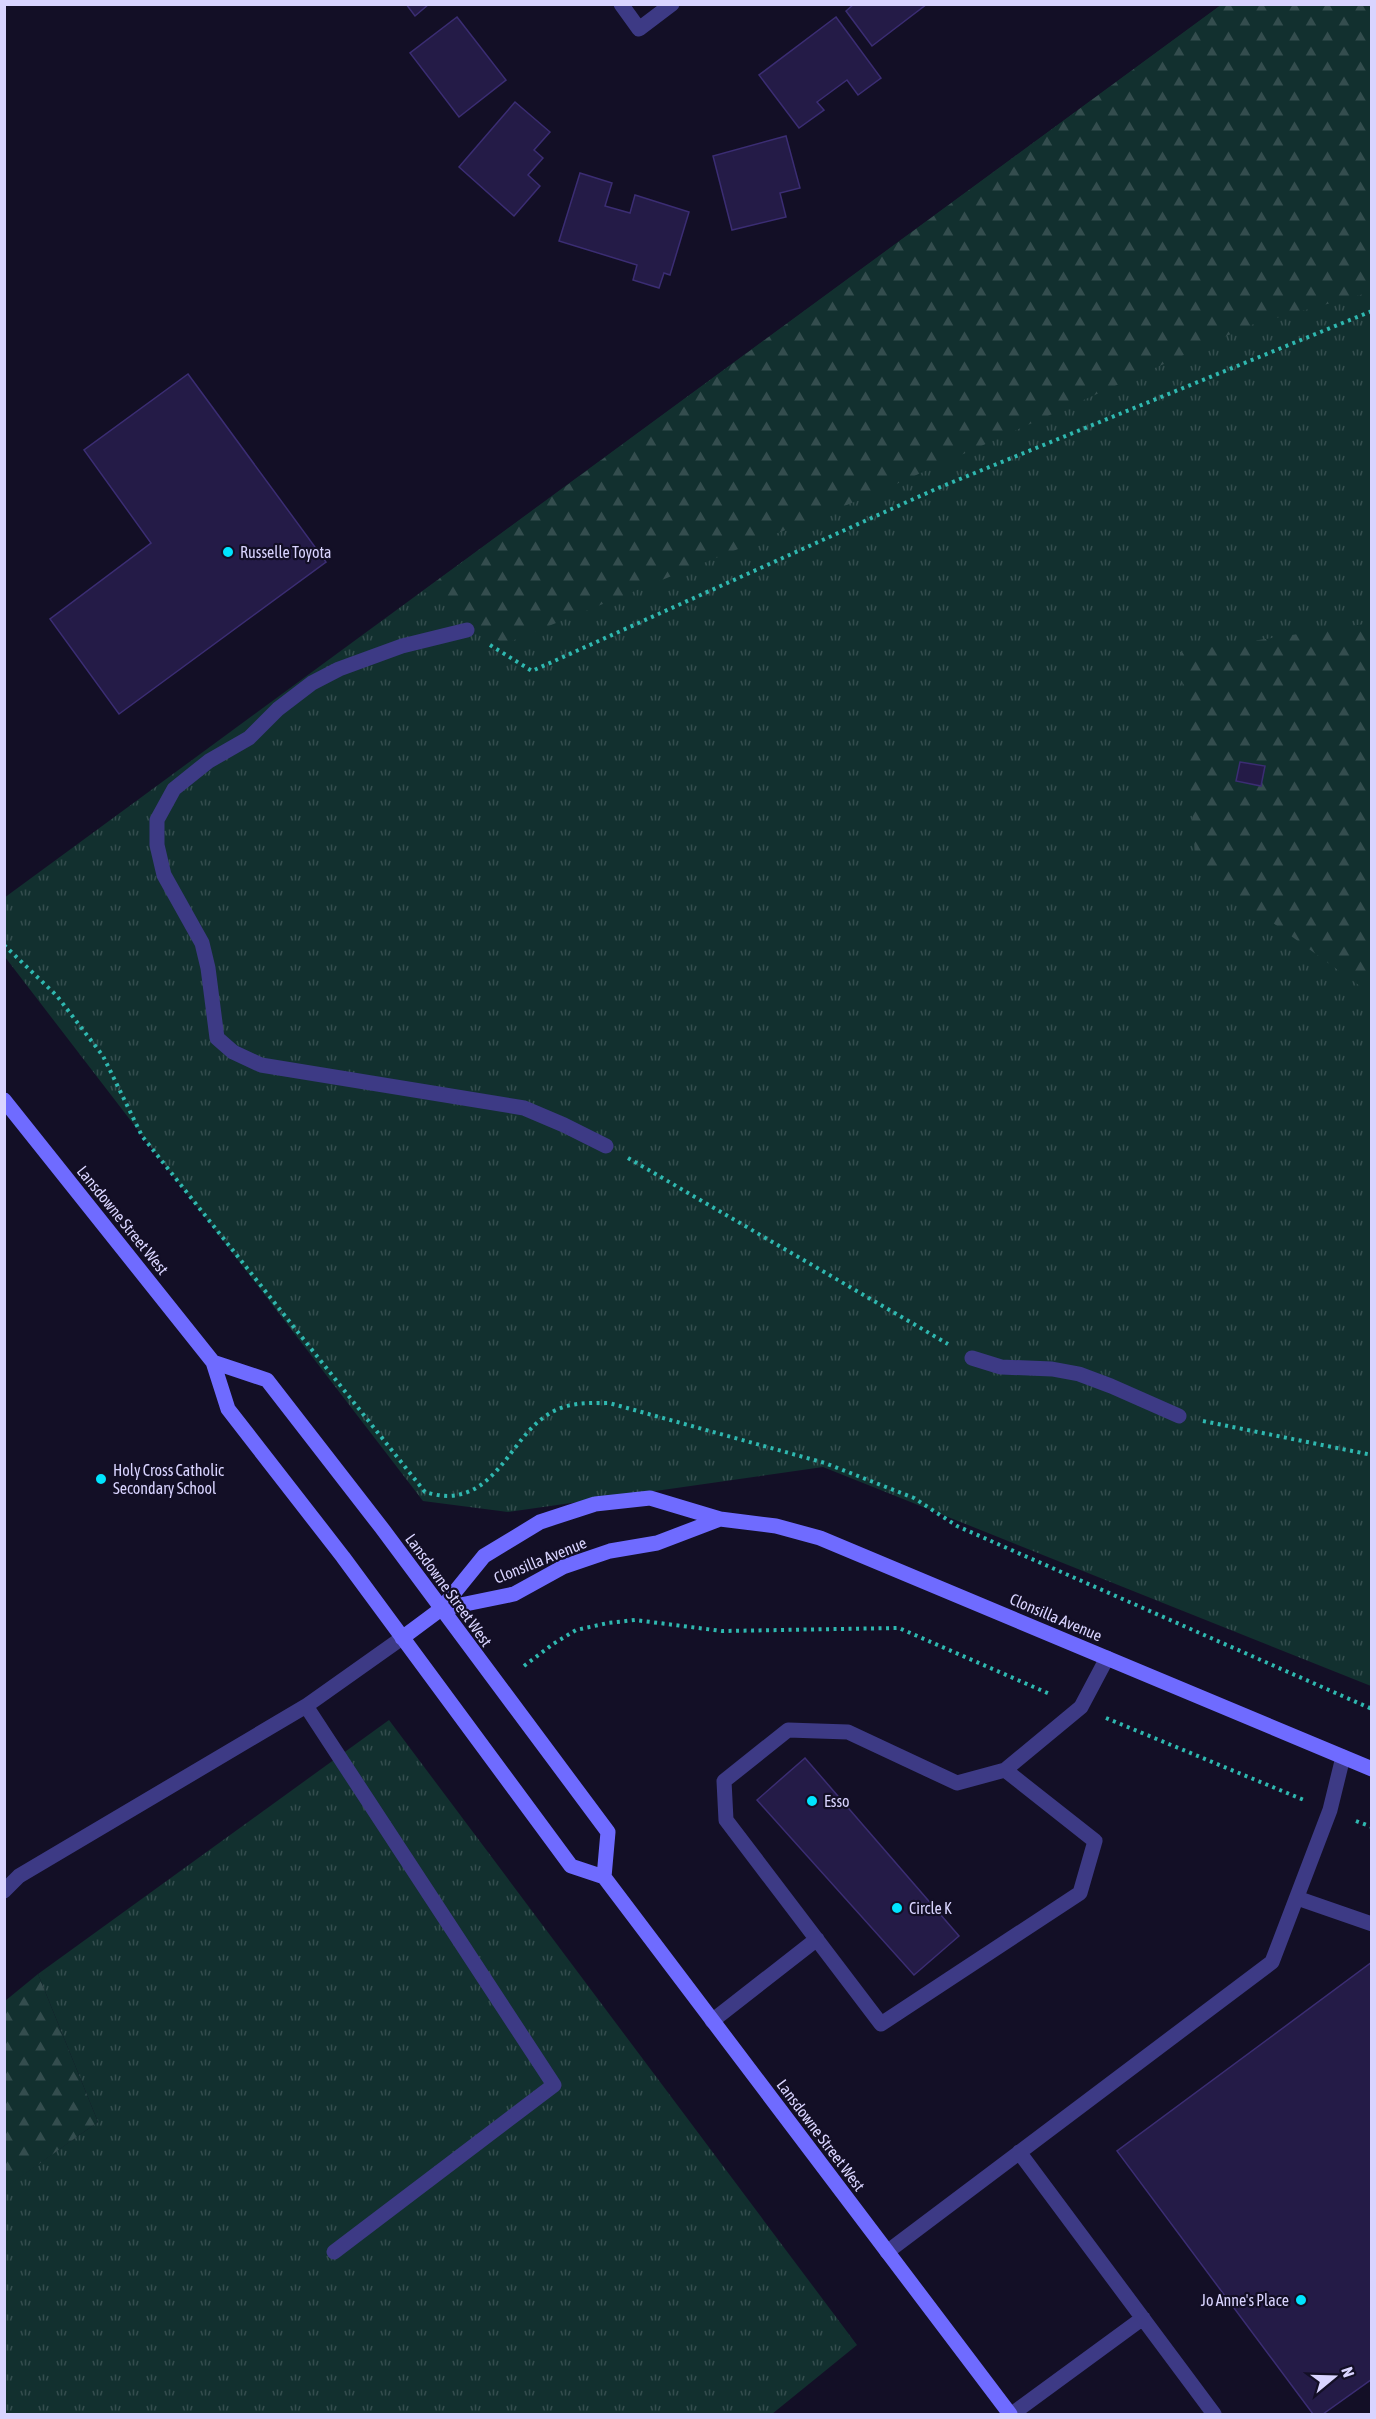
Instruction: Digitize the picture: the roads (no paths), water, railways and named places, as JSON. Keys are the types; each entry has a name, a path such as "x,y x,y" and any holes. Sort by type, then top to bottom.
{"main road":[{"name":"Lansdowne Street West","path":"4,1100 213,1362 228,1409 571,1866 604,1877 1011,2415"},
{"name":"Lansdowne Street West","path":"213,1362 267,1380 381,1527 608,1832 604,1877"},
{"name":"Clonsilla Avenue","path":"402,1638 441,1609 484,1556 540,1522 595,1504 650,1498 720,1520 776,1526 820,1538 1371,1769"},
{"name":"Clonsilla Avenue","path":"441,1609 514,1594 563,1568 610,1551 657,1543 720,1520"}],"street":[{"path":"621,4 639,29 672,4"},
{"path":"467,630 402,646 312,683 278,709 249,738 209,761 174,789 157,820 157,845 164,875 202,943 208,968 217,1038 233,1052 261,1065 524,1108 606,1146"},
{"path":"972,1358 1001,1367 1052,1369 1079,1374 1179,1416"},
{"path":"4,1891 20,1876 306,1706 402,1638"},
{"path":"1005,1770 1095,1841 1080,1893 880,2024 726,1820 724,1781 788,1730 848,1731 957,1783 1005,1770 1081,1707 1107,1658"},
{"path":"306,1706 554,2085 334,2252"},
{"path":"887,2252 1272,1962 1330,1810 1343,1757"},
{"path":"1297,1898 1371,1924"},
{"path":"712,2021 817,1939"},
{"path":"1019,2152 1214,2415"},
{"path":"1011,2415 1143,2318"}],"place":[{"name":"Russelle Toyota","path":"228,552"},
{"name":"Holy Cross Catholic Secondary School","path":"101,1479"},
{"name":"Esso","path":"812,1801"},
{"name":"Circle K","path":"897,1908"},
{"name":"Jo Anne's Place","path":"1301,2300"}]}
